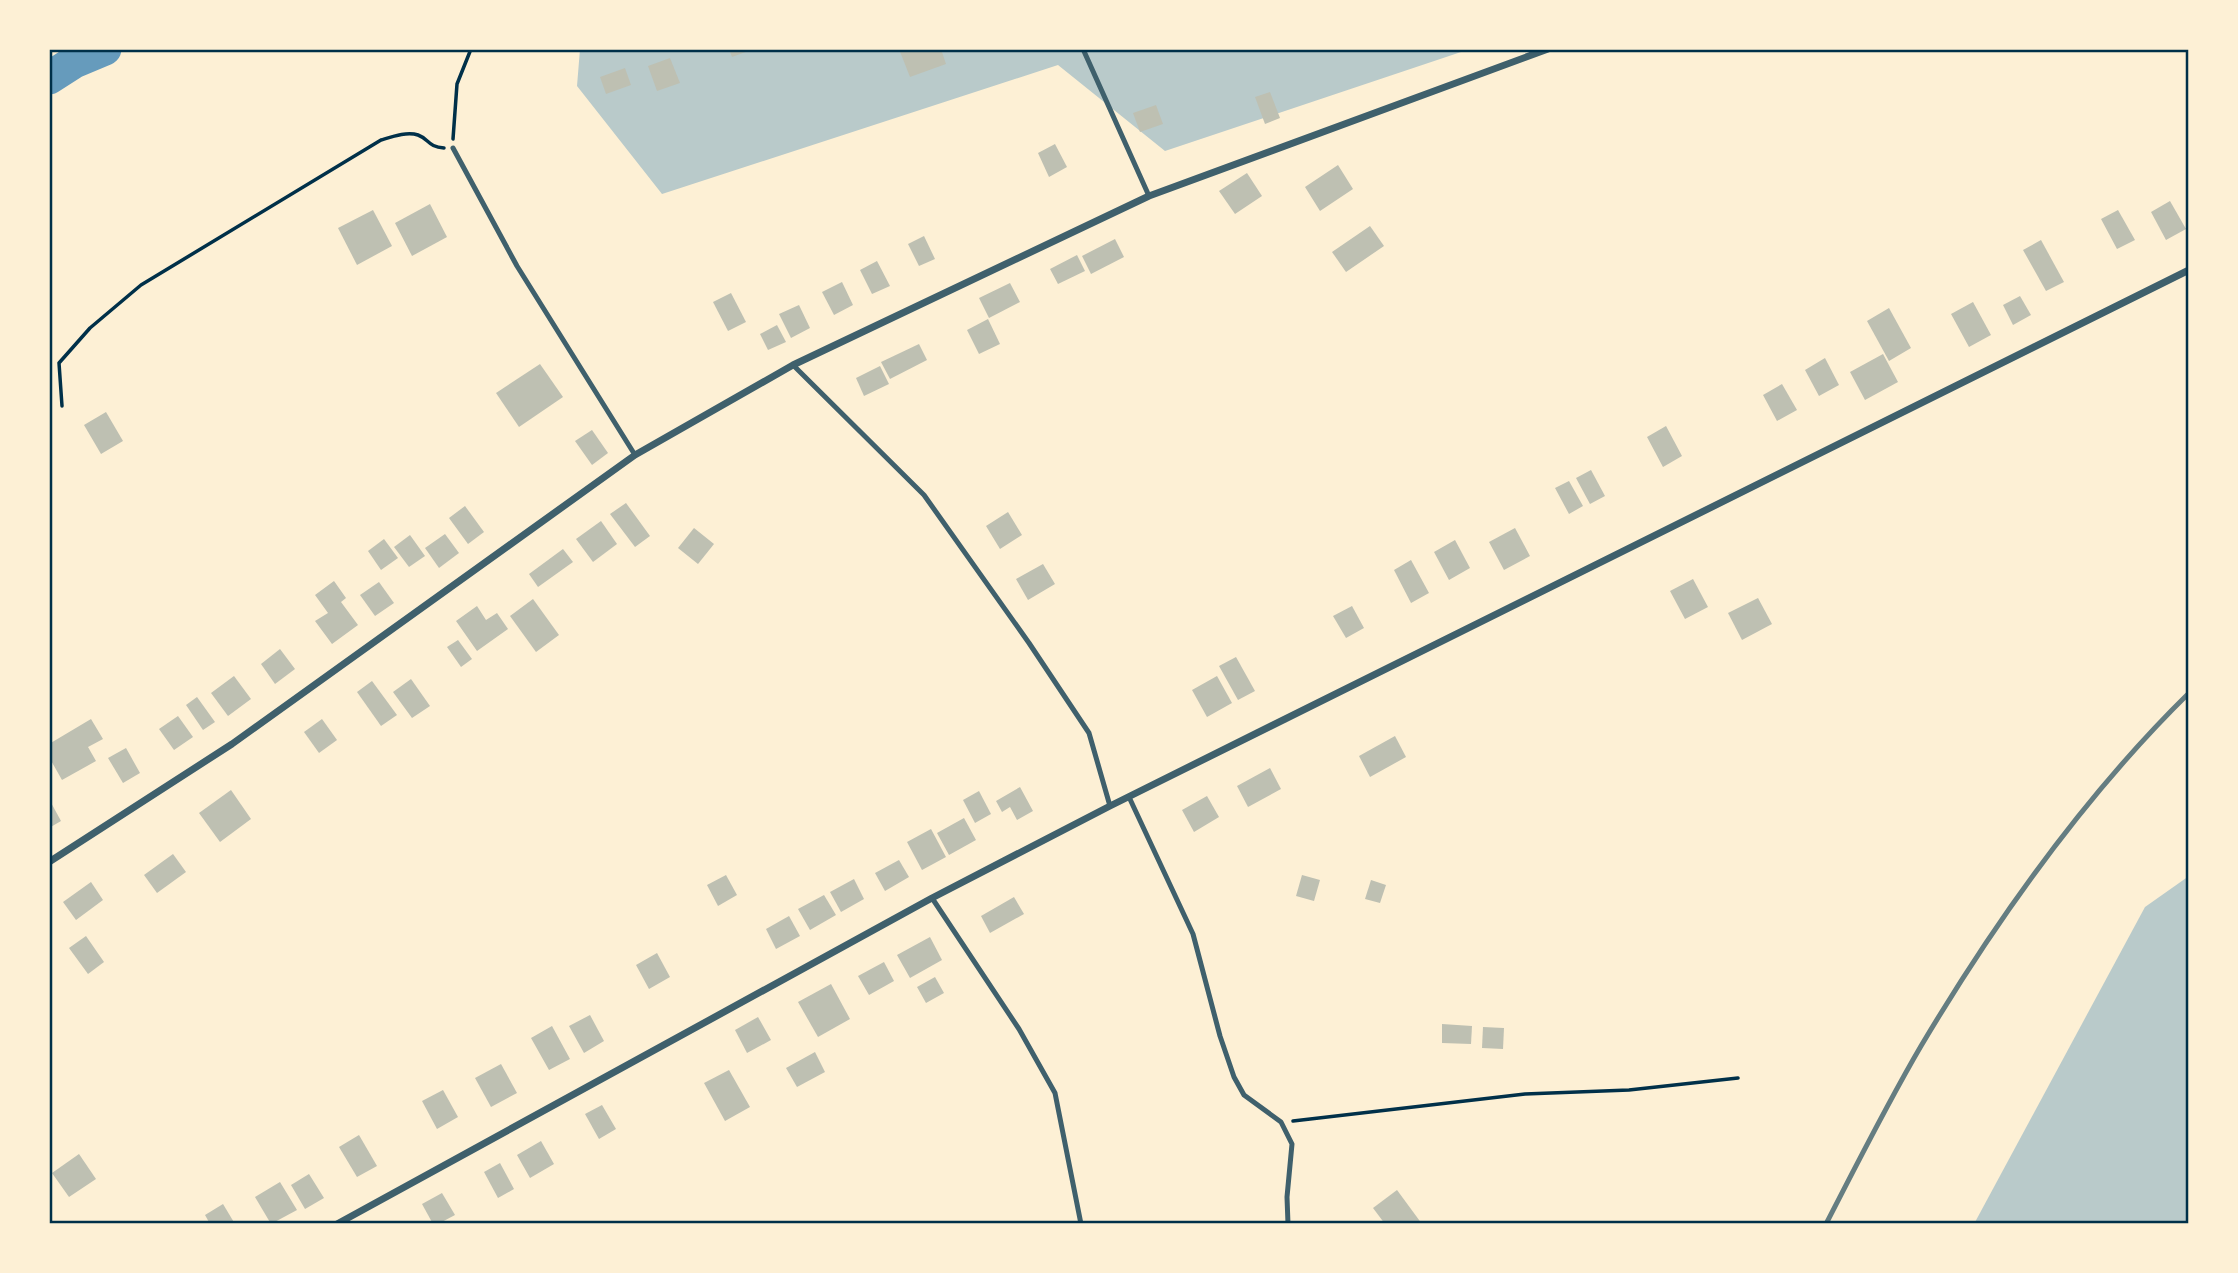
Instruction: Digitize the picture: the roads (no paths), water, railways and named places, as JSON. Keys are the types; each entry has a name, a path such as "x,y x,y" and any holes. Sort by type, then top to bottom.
{"street":[{"path":"49,862 232,744 635,455 793,365 1149,196 1548,49"},
{"path":"337,1224 932,898 1110,806 2189,270"}],"lane":[{"path":"1083,49 1149,196"},
{"path":"453,148 517,266 635,455"},
{"path":"793,365 924,495 1089,733 1110,806"},
{"path":"1129,797 1193,934 1234,1077 1244,1095 1281,1122 1293,1144 1287,1197 1288,1224"},
{"path":"932,898 1019,1029 1055,1093 1081,1224"}],"waterway":[{"path":"49,78 74,62 105,49"}],"railway":[{"path":"1826,1224 1921,1046 2011,906 2113,774 2189,693"}]}
